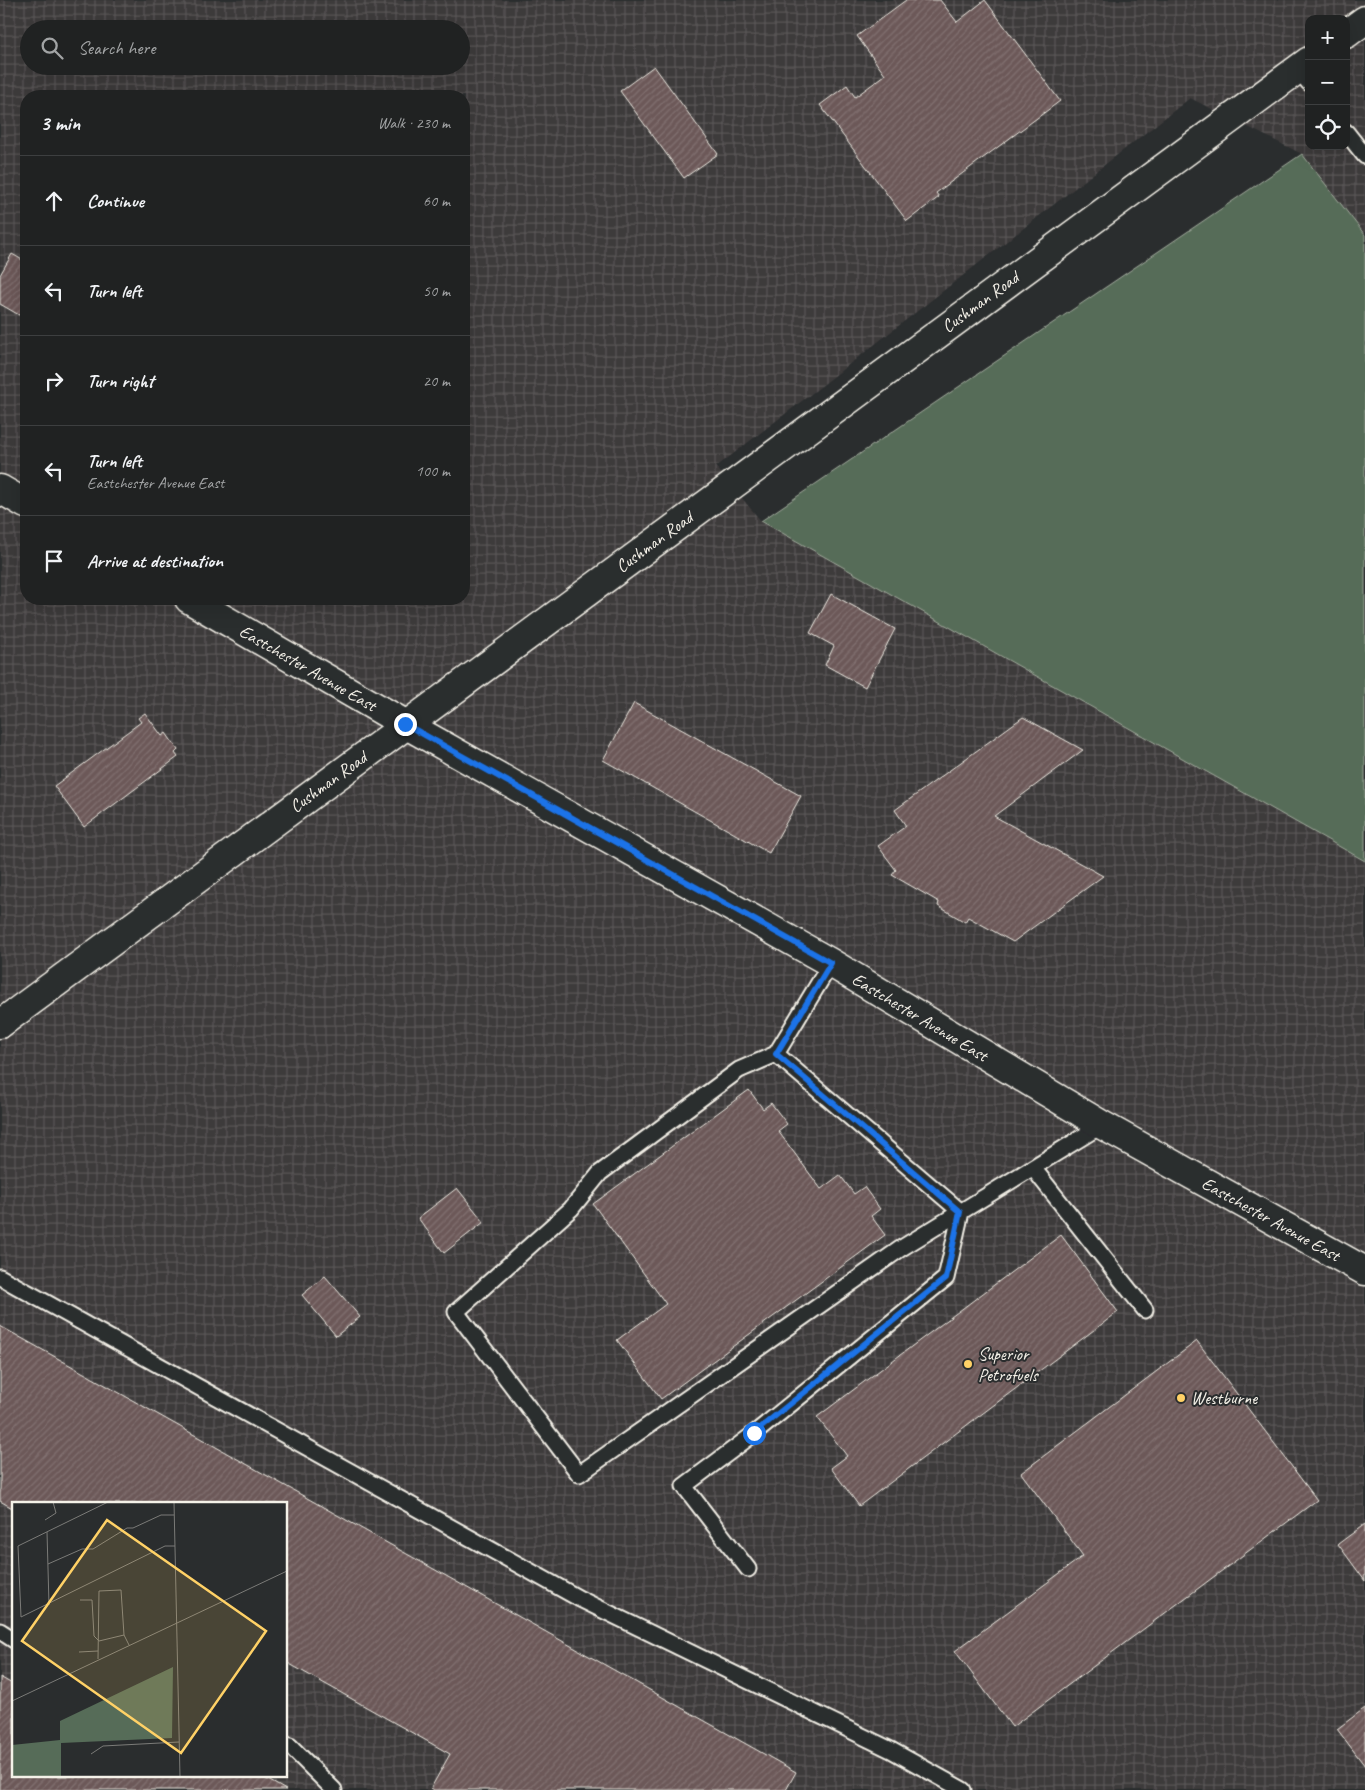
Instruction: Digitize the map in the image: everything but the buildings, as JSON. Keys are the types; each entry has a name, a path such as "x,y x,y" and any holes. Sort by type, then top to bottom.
{"street":[{"path":"1350,31 1365,20"},
{"name":"Cushman Road","path":"0,1024 405,724 1305,71"},
{"path":"0,489 20,501"},
{"name":"Eastchester Avenue East","path":"199,605 405,724 831,963 1102,1125 1365,1271"}],"lane":[{"path":"1350,137 1365,156"},
{"path":"831,963 776,1054 739,1070 600,1173 571,1209 456,1312 579,1474 900,1249 1102,1125"},
{"path":"776,1054 960,1212"},
{"path":"1032,1168 1145,1310"},
{"path":"748,1569 684,1486 754,1433 946,1278 960,1212"},
{"path":"0,1277 580,1599 891,1750 952,1788"},
{"path":"0,1631 12,1639"},
{"path":"288,1746 334,1790"}],"shaded area":[{"path":"0,0 1365,0 1365,235 1302,154 1190,98 716,467 761,521 1365,861 1365,1790 0,1790"}],"green space":[{"path":"1302,154 1365,235 1365,861 761,521"}],"place":[{"name":"Superior Petrofuels","path":"968,1364"},
{"name":"Westburne","path":"1181,1398"}],"route":[{"path":"405,724 831,963 776,1054 960,1212 946,1278 754,1433"}]}
